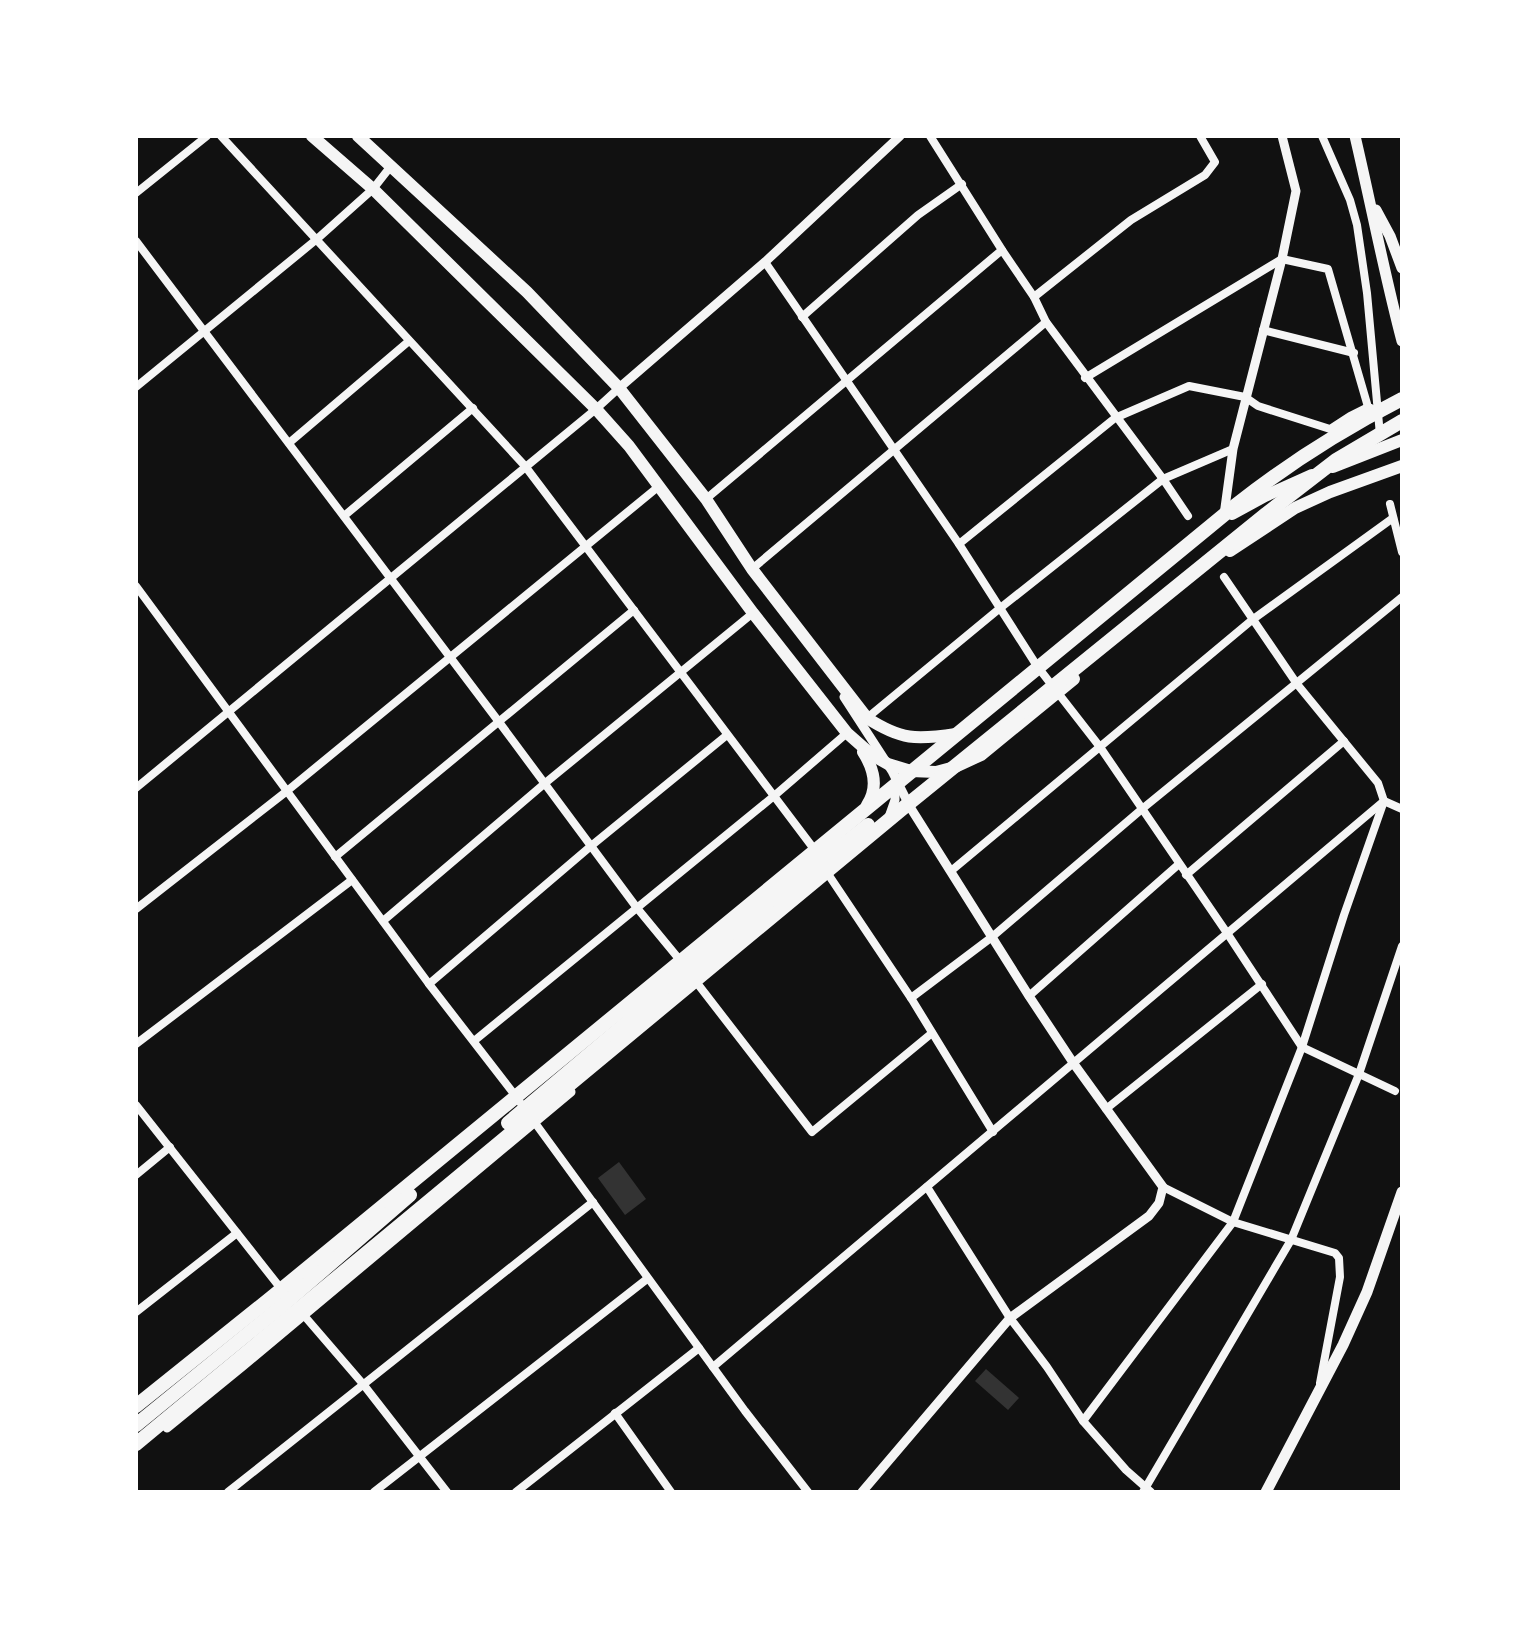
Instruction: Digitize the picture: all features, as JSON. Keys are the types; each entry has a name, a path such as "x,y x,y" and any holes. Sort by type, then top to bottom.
{"highway":[{"path":"312,136 373,189 596,409 629,446 753,613 869,761 875,787 867,805"},
{"path":"358,136 527,292 619,388 706,499 752,569 867,718 890,732 912,738 956,734"},
{"path":"136,1406 1236,505 1321,444 1402,399"},
{"path":"136,1444 1314,476 1402,421"},
{"path":"867,805 899,785 1195,534 1299,480 1402,440"},
{"path":"874,774 899,785 955,767 1057,692 1232,549 1295,508 1402,466"},
{"path":"858,745 872,755 899,785"},
{"path":"243,1366 429,1190 748,920 926,780 982,750"},
{"path":"136,1425 382,1220 528,1086"}],"main road":[{"path":"1355,136 1402,341"},
{"path":"1370,198 1402,268"},
{"path":"1266,1492 1367,1292 1402,1192"}],"street":[{"path":"136,193 207,136"},
{"path":"221,136 525,466 814,849"},
{"path":"136,788 596,409 765,262 900,136"},
{"path":"930,136 1034,297 1046,322 1188,516"},
{"path":"1034,297 1131,220 1205,175 1215,162 1200,136"},
{"path":"1223,519 1233,449 1282,259 1296,191 1282,136"},
{"path":"1322,136 1350,200 1357,225 1367,293 1373,408"},
{"path":"136,387 317,239 373,189 391,166"},
{"path":"802,317 918,215 962,184"},
{"path":"1357,225 1375,222"},
{"path":"136,241 637,908 679,959"},
{"path":"706,499 1002,250"},
{"path":"1085,378 1282,259 1328,269 1381,439"},
{"path":"765,262 959,544 1037,666 1100,747 1302,1047 1395,1091"},
{"path":"752,569 1046,322"},
{"path":"1263,330 1354,353"},
{"path":"289,443 409,341"},
{"path":"959,544 1115,418 1189,386 1245,397 1258,406 1330,429 1350,416 1373,408"},
{"path":"344,516 473,408"},
{"path":"867,718 1163,479 1233,449"},
{"path":"136,909 287,791 658,487"},
{"path":"1390,504 1402,552"},
{"path":"951,871 1252,620 1393,518"},
{"path":"1083,1421 1233,1222 1302,1047 1384,801 1378,783 1297,684 1224,577"},
{"path":"136,586 429,984 514,1094 647,1279 808,1492"},
{"path":"911,998 992,937 1142,809 1402,597"},
{"path":"335,857 634,610"},
{"path":"383,921 753,613"},
{"path":"819,656 1029,996 1163,1187 1233,1222 1335,1253 1339,1258 1339,1289 1319,1392"},
{"path":"474,1041 847,733"},
{"path":"429,984 727,735"},
{"path":"1186,875 1344,741"},
{"path":"884,827 899,785 982,750"},
{"path":"301,1312 535,1124 884,827 899,785"},
{"path":"1384,801 1402,809"},
{"path":"713,1367 1384,801"},
{"path":"136,1406 867,805"},
{"path":"1029,996 1179,864"},
{"path":"828,874 911,998 993,1132"},
{"path":"136,1044 352,880"},
{"path":"927,1187 1010,1318 1083,1421 1146,1490 1291,1240 1359,1074 1402,946"},
{"path":"697,983 812,1132 932,1033"},
{"path":"1106,1109 1262,984"},
{"path":"136,1105 447,1492"},
{"path":"136,1175 170,1147"},
{"path":"862,1492 1010,1318 1149,1216 1159,1203 1163,1187"},
{"path":"228,1492 593,1202"},
{"path":"136,1312 237,1233"},
{"path":"374,1492 647,1279"},
{"path":"516,1492 699,1348"},
{"path":"136,1452 243,1366"},
{"path":"615,1413 671,1492"}],"shaded area":[{"path":"619,1162 646,1199 625,1215 598,1178"},
{"path":"986,1369 1019,1398 1008,1410 975,1381"}]}
